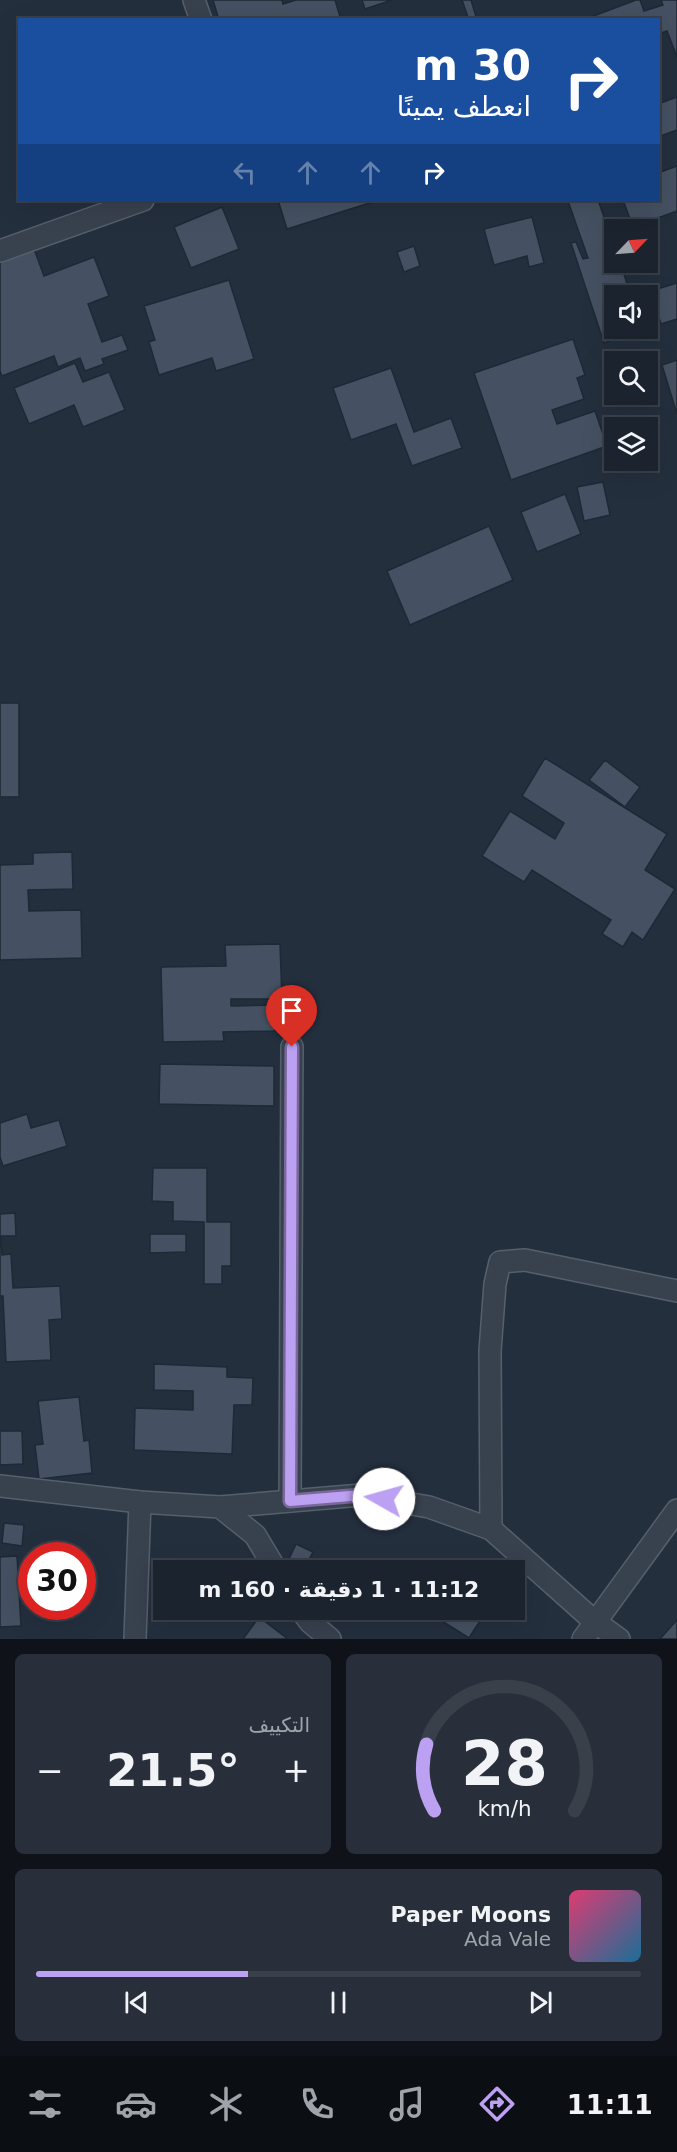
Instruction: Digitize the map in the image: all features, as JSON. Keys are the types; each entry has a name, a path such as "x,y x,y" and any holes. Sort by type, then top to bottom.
{"street":[{"path":"194,0 200,18"},
{"path":"0,251 140,201"},
{"path":"290,1501 292,1047"},
{"path":"491,1529 490,1351 495,1284 500,1262 525,1260 677,1291"},
{"path":"0,1486 140,1502 220,1508 362,1495 429,1508 491,1529 594,1621 619,1639"},
{"path":"135,1639 140,1502"},
{"path":"220,1508 255,1535 270,1560"},
{"path":"583,1639 677,1510"},
{"path":"308,1620 330,1639"}],"building":[{"path":"213,0 282,0 283,4 296,0 335,0 340,18 218,18"},
{"path":"362,0 392,0 365,9"},
{"path":"462,0 471,0 476,18 468,18"},
{"path":"636,0 640,0 644,11 663,5 661,0 677,0 677,57 667,31 660,33 660,18 588,18"},
{"path":"677,97 677,130 660,136 660,103"},
{"path":"677,166 677,211 655,219 630,219 623,201 660,201 660,172"},
{"path":"278,201 376,201 287,229"},
{"path":"568,201 598,201 605,219 604,273 624,273 627,285 604,285 604,339 615,339 604,343 571,243 576,242 583,259 588,258"},
{"path":"222,207 239,249 191,268 174,227"},
{"path":"532,217 544,263 529,267 527,256 494,265 484,229"},
{"path":"414,246 420,266 404,272 397,252"},
{"path":"34,249 44,276 94,257 109,296 88,304 102,342 122,335 128,350 102,359 104,364 85,371 80,358 58,367 54,356 2,376 0,371 0,261"},
{"path":"229,280 254,359 216,371 212,358 159,375 149,342 155,340 144,306"},
{"path":"677,283 677,319 661,324 658,314 658,289"},
{"path":"573,339 585,375 577,378 584,399 552,410 557,424 595,411 604,437 604,447 511,480 474,373"},
{"path":"677,360 677,414 662,365"},
{"path":"75,363 83,382 109,372 125,410 83,427 74,405 29,424 14,388"},
{"path":"391,368 414,432 451,418 462,448 412,466 396,424 351,440 333,388"},
{"path":"603,482 610,515 584,521 577,487"},
{"path":"565,494 581,534 537,552 521,512"},
{"path":"489,526 513,580 410,625 387,571"},
{"path":"0,703 19,703 19,797 0,797"},
{"path":"545,758 667,834 645,870 675,889 643,940 632,932 623,947 602,934 611,920 532,870 524,882 482,856 510,811 555,839 564,823 522,796"},
{"path":"605,760 640,787 625,807 589,780"},
{"path":"72,852 73,889 28,890 29,911 81,910 82,958 0,960 0,865 33,864 33,853"},
{"path":"280,944 282,999 231,999 231,1006 275,1005 275,1031 223,1032 224,1041 163,1042 161,967 226,966 225,945"},
{"path":"160,1064 274,1066 274,1106 159,1104"},
{"path":"27,1114 31,1128 59,1120 67,1146 3,1166 0,1157 0,1123"},
{"path":"153,1168 207,1168 207,1222 231,1222 231,1266 222,1266 222,1284 204,1284 204,1222 173,1221 173,1202 152,1201"},
{"path":"15,1213 16,1236 1,1236 2,1255 11,1254 13,1288 60,1286 62,1319 49,1320 51,1360 6,1362 3,1296 0,1296 0,1214"},
{"path":"150,1234 186,1234 186,1252 150,1253"},
{"path":"154,1364 227,1367 227,1377 253,1378 252,1405 234,1405 232,1454 134,1450 135,1408 193,1410 193,1391 154,1390"},
{"path":"79,1397 84,1441 89,1440 92,1473 39,1479 35,1445 43,1444 38,1401"},
{"path":"0,1431 22,1431 23,1464 0,1465"},
{"path":"4,1523 24,1525 22,1542 18,1542 18,1545 2,1543"},
{"path":"296,1544 313,1552 309,1560 289,1559"},
{"path":"17,1556 18,1620 21,1620 21,1626 0,1627 0,1557"},
{"path":"257,1620 263,1620 288,1639 243,1639"},
{"path":"440,1620 481,1620 469,1638"},
{"path":"677,1620 677,1639 660,1639"}],"route":[{"path":"292,1047 290,1501 362,1495 384,1499"}]}
